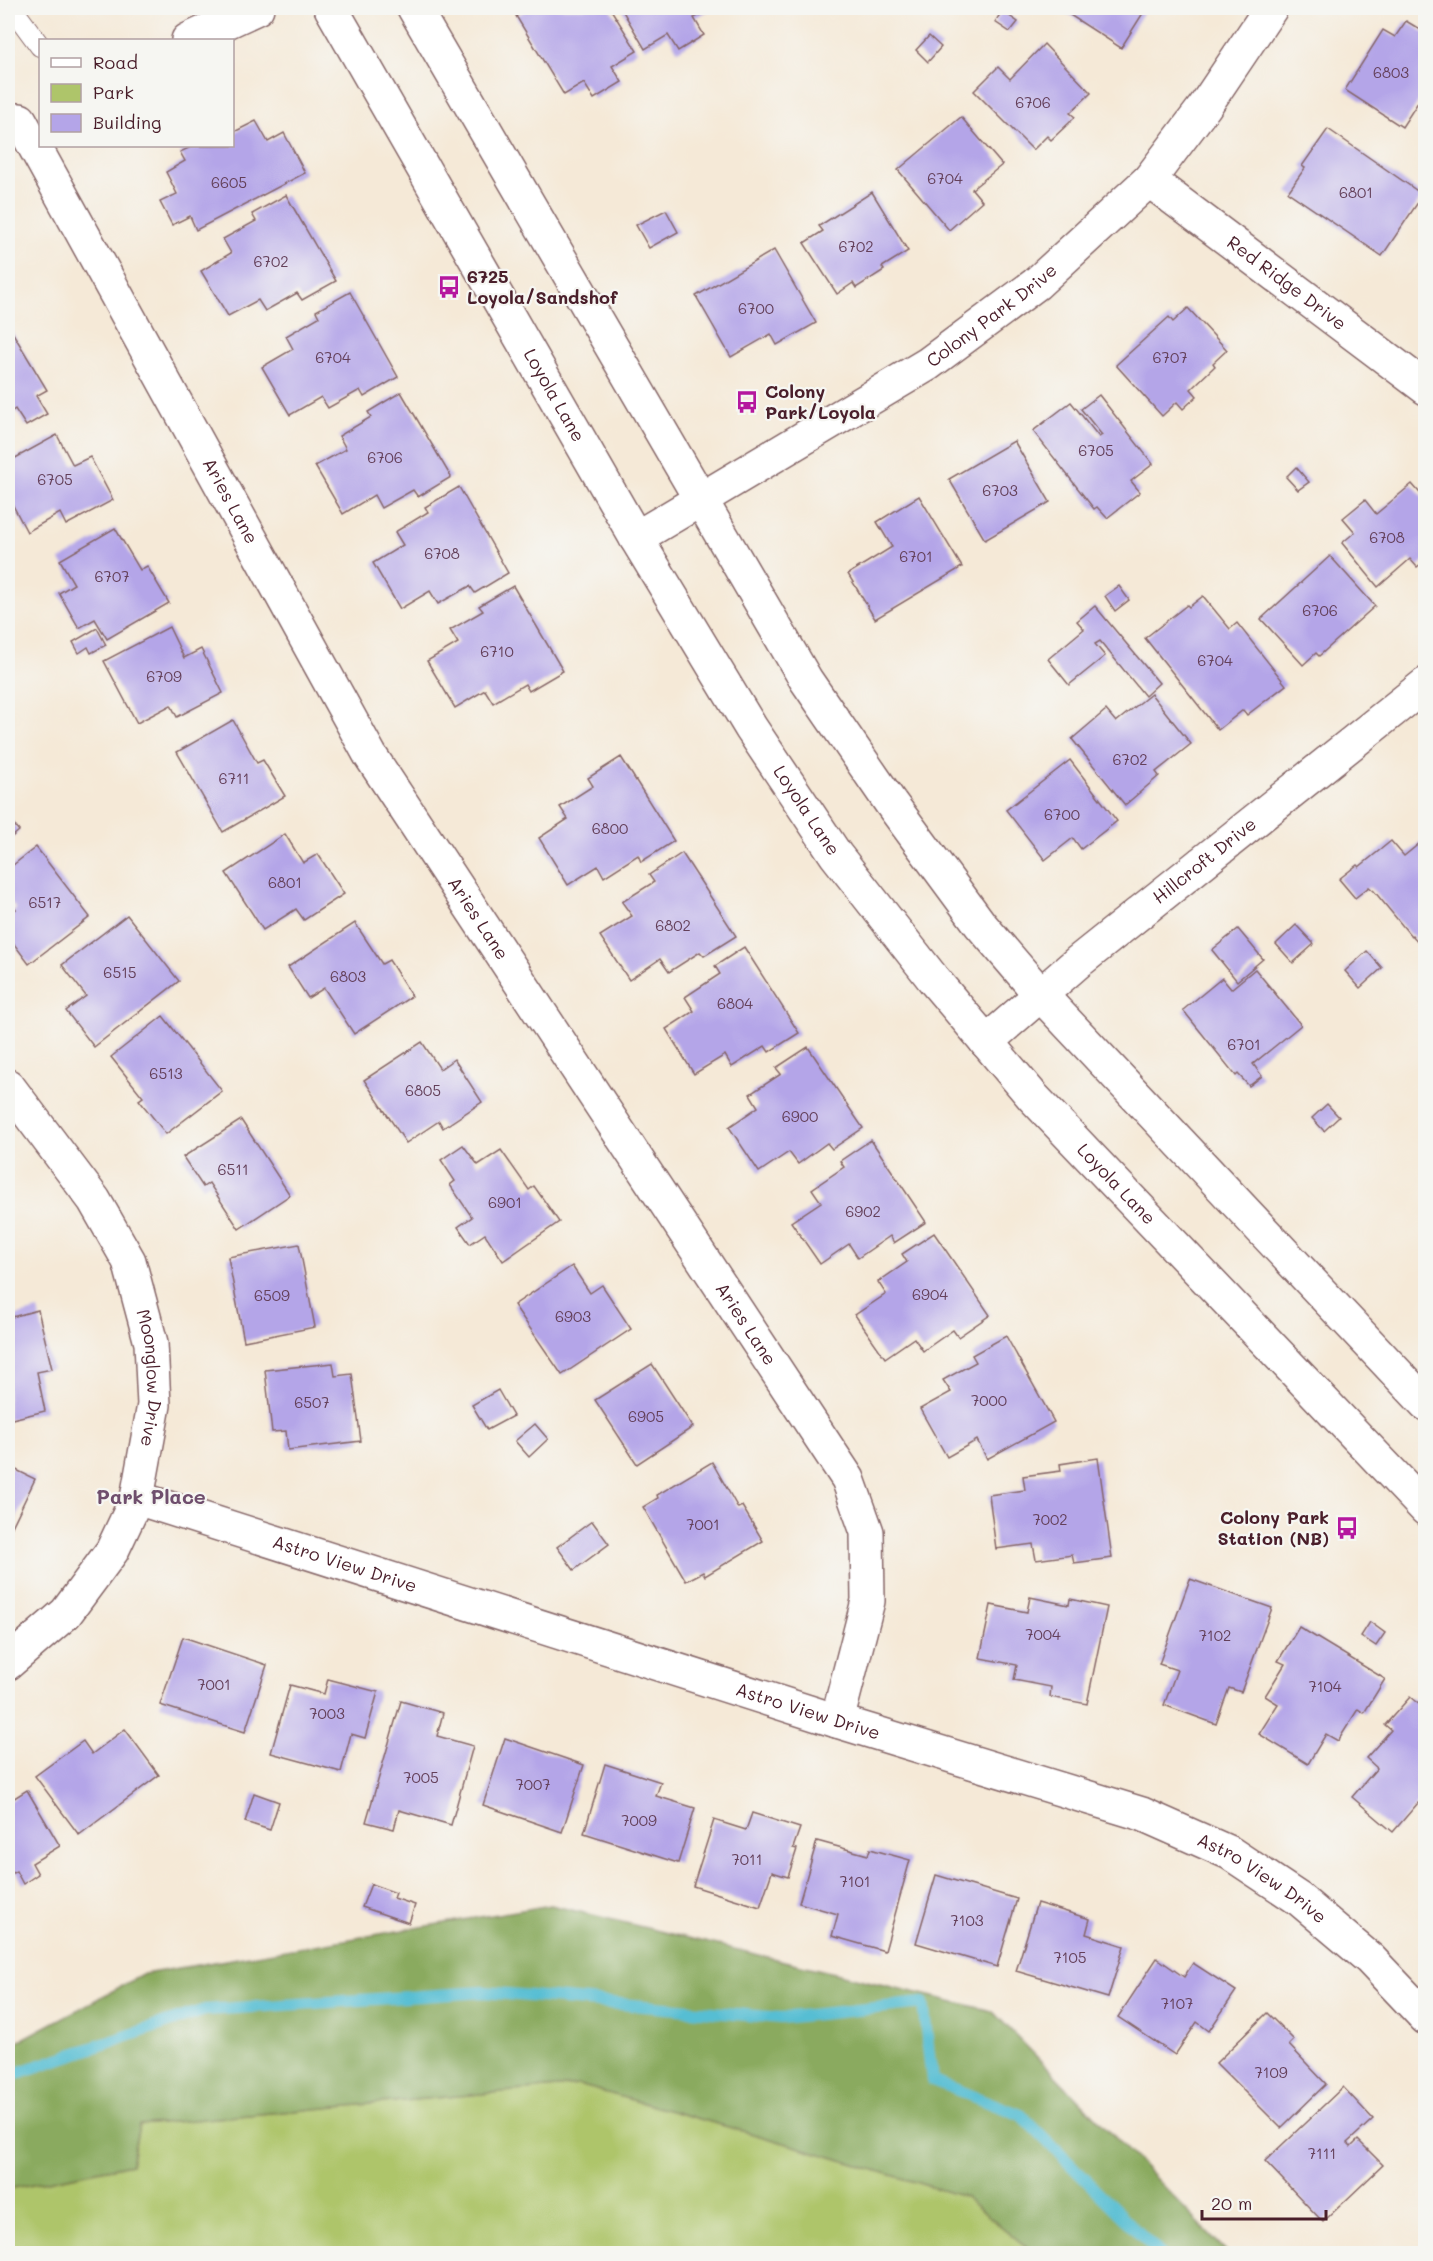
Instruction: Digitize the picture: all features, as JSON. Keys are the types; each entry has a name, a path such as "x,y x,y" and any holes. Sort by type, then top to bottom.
{"street":[{"path":"190,39 257,8"},
{"name":"Loyola Lane","path":"331,8 636,538 752,728 836,855 934,980 1033,1097 1425,1509"},
{"path":"414,8 806,680 864,765 980,924 1040,994 1425,1404"},
{"name":"Colony Park Drive","path":"636,538 927,364 1036,284 1149,180 1205,106 1270,8"},
{"name":"Aries Lane","path":"23,118 370,755 848,1479 867,1532 868,1601 837,1721"},
{"name":"Red Ridge Drive","path":"1149,180 1425,388"},
{"name":"Hillcroft Drive","path":"986,1042 1040,994 1425,684"},
{"name":"Moonglow Drive","path":"8,1086 94,1200 129,1261 151,1343 154,1405 137,1498 112,1551 66,1613 8,1663"},
{"name":"Astro View Drive","path":"137,1498 837,1721 1142,1814 1230,1853 1299,1899 1361,1952 1425,2018"}],"lane":[{"path":"12,8 39,45"}],"green space":[{"path":"551,1905 992,2011 1228,2253 1034,2253 965,2197 579,2085 139,2125 131,2164 8,2189 8,2047 144,1974"},
{"path":"579,2085 965,2197 1034,2253 8,2254 8,2189 131,2164 139,2125"}],"building":[{"path":"530,8 610,8 637,51 612,66 622,82 594,99 584,83 564,95 516,16"},
{"path":"621,8 714,8 694,18 704,35 678,51 668,35 645,49"},
{"path":"1059,8 1141,8 1145,10 1121,48"},
{"path":"1002,11 1018,22 1010,32 995,22"},
{"path":"1406,21 1426,33 1424,55 1426,57 1426,90 1402,127 1345,90 1383,30 1395,37"},
{"path":"929,36 941,47 928,62 916,50"},
{"path":"1044,44 1091,93 1070,113 1075,117 1069,123 1051,140 1047,136 1033,150 974,91 998,67 1010,79"},
{"path":"961,117 1002,165 972,189 982,201 949,230 898,170"},
{"path":"256,121 268,142 284,133 305,173 196,230 190,216 172,225 160,202 177,194 166,172 185,161 180,152 191,147 234,147 234,132"},
{"path":"1328,129 1423,195 1382,256 1288,192 1305,168 1302,166"},
{"path":"872,192 908,251 882,267 884,270 856,288 853,283 837,294 804,243 823,231 819,226"},
{"path":"286,195 336,281 302,300 297,293 265,311 258,300 228,316 201,271 231,253 223,239 256,221 252,214"},
{"path":"666,210 678,232 649,248 636,225"},
{"path":"774,250 816,323 777,345 771,334 731,357 696,296"},
{"path":"350,292 398,377 364,397 360,390 328,408 321,397 290,415 262,367 293,349 286,336 319,317 316,311"},
{"path":"1188,308 1227,350 1213,363 1215,366 1191,389 1197,396 1183,409 1177,402 1162,416 1116,365 1169,317 1173,322"},
{"path":"8,325 47,390 36,396 47,414 26,426 15,409 8,414"},
{"path":"401,392 451,477 418,497 413,490 381,508 374,495 343,514 315,466 346,449 339,436 371,417 368,412"},
{"path":"1099,395 1153,464 1131,481 1140,492 1107,518 1097,507 1094,509 1033,431 1071,402 1099,437 1102,435 1081,409"},
{"path":"57,435 73,465 90,457 113,500 66,525 60,513 27,532 8,496 8,462"},
{"path":"1014,441 1050,502 985,540 949,479"},
{"path":"1296,467 1309,482 1298,490 1286,477"},
{"path":"1412,484 1426,500 1426,560 1417,567 1410,559 1378,587 1342,543 1355,532 1343,518 1365,500 1376,514"},
{"path":"459,487 508,573 475,593 470,586 438,604 430,591 400,609 373,563 403,545 395,532 428,512 425,507"},
{"path":"919,496 962,567 875,619 848,574 892,547 877,522"},
{"path":"115,528 140,570 147,566 169,603 107,639 95,619 79,628 59,593 74,584 60,560"},
{"path":"1330,556 1375,606 1319,656 1316,653 1303,665 1261,619"},
{"path":"513,586 563,671 529,691 525,684 493,703 485,690 455,708 427,661 458,643 450,630 483,611 479,606"},
{"path":"1119,586 1129,600 1115,611 1105,596"},
{"path":"1203,596 1230,629 1237,623 1286,685 1247,715 1243,710 1218,730 1145,638 1187,605 1189,607"},
{"path":"1095,606 1159,683 1145,696 1100,641 1095,644 1105,656 1069,685 1048,659 1084,629 1077,621"},
{"path":"169,627 184,658 201,649 223,693 177,717 171,705 137,723 104,661"},
{"path":"97,628 106,645 91,653 88,647 79,653 73,642"},
{"path":"1151,694 1191,744 1156,772 1159,776 1125,805 1072,739 1106,710 1116,722"},
{"path":"233,720 257,763 263,760 285,796 223,832 177,752"},
{"path":"621,757 674,841 641,862 638,855 604,877 598,866 568,885 539,838 568,819 560,807 593,786 588,778"},
{"path":"1070,760 1117,821 1081,849 1073,838 1045,860 1006,810"},
{"path":"8,817 19,831 8,840"},
{"path":"285,834 303,863 318,854 344,894 304,920 296,909 263,930 226,873"},
{"path":"1426,838 1426,951 1374,891 1369,887 1355,898 1339,879 1357,865 1359,867 1391,841 1404,856"},
{"path":"36,847 90,917 29,964 8,936 8,915 16,909 8,898 8,869"},
{"path":"682,853 736,936 704,956 700,952 669,972 660,959 629,980 600,936 632,916 622,902 654,882 649,875"},
{"path":"127,915 179,981 94,1047 66,1011 86,996 62,965"},
{"path":"355,923 382,964 389,960 412,996 354,1034 324,988 308,998 288,967"},
{"path":"1296,925 1314,944 1293,963 1276,944"},
{"path":"1238,929 1263,959 1237,981 1212,950"},
{"path":"744,947 799,1033 769,1052 765,1046 732,1067 725,1055 694,1074 666,1029 694,1011 685,997 720,974 715,966"},
{"path":"1367,951 1382,968 1360,988 1345,971"},
{"path":"1255,969 1301,1025 1253,1064 1262,1076 1249,1086 1238,1074 1236,1076 1183,1010 1222,978 1231,989"},
{"path":"163,1016 222,1091 166,1134 139,1100 143,1097 111,1057"},
{"path":"422,1042 440,1069 454,1059 482,1102 443,1128 439,1121 406,1143 364,1080"},
{"path":"808,1047 863,1128 832,1149 827,1143 798,1164 789,1152 759,1172 729,1127 758,1107 750,1094 781,1074 776,1068"},
{"path":"1327,1104 1339,1117 1324,1131 1312,1118"},
{"path":"241,1120 290,1195 239,1229 209,1183 203,1187 183,1157"},
{"path":"871,1140 926,1222 894,1243 890,1236 858,1258 849,1244 820,1264 791,1222 821,1202 812,1189 844,1167 840,1161"},
{"path":"463,1145 478,1165 501,1150 529,1190 534,1186 559,1222 503,1261 485,1234 470,1244 458,1227 472,1217 450,1185 455,1181 441,1160"},
{"path":"934,1233 990,1315 958,1337 953,1330 923,1351 914,1338 885,1358 855,1315 886,1294 878,1282 907,1262 902,1254"},
{"path":"299,1244 315,1327 244,1341 228,1257"},
{"path":"8,1260 15,1273 8,1277"},
{"path":"572,1266 590,1293 602,1285 631,1329 562,1375 514,1305"},
{"path":"38,1310 52,1369 37,1372 45,1411 8,1420 8,1318"},
{"path":"1006,1336 1054,1422 987,1459 977,1440 947,1457 920,1409 951,1392 943,1380 976,1362 972,1355"},
{"path":"333,1363 335,1376 352,1374 361,1441 288,1450 286,1431 272,1432 265,1370"},
{"path":"652,1364 693,1427 637,1464 595,1400"},
{"path":"498,1390 513,1416 487,1430 472,1405"},
{"path":"535,1424 548,1439 529,1457 515,1441"},
{"path":"1098,1458 1112,1558 1074,1563 1072,1555 1036,1560 1033,1544 996,1549 989,1495 1025,1490 1023,1476 1061,1471 1060,1464"},
{"path":"712,1462 738,1508 742,1506 763,1541 705,1576 703,1572 686,1581 643,1507 658,1498 657,1495"},
{"path":"8,1466 35,1479 8,1535"},
{"path":"592,1521 609,1544 574,1570 557,1547"},
{"path":"1190,1579 1272,1608 1241,1692 1229,1688 1216,1724 1164,1705 1177,1670 1159,1664"},
{"path":"1030,1597 1069,1605 1070,1599 1107,1607 1087,1704 1050,1697 1051,1687 1014,1680 1017,1665 980,1658 991,1605 1027,1612"},
{"path":"1370,1622 1385,1633 1376,1646 1361,1636"},
{"path":"1299,1627 1385,1679 1364,1713 1358,1709 1338,1741 1326,1734 1308,1764 1259,1734 1278,1704 1265,1696 1285,1664 1278,1661"},
{"path":"183,1637 267,1665 245,1732 160,1705"},
{"path":"328,1679 378,1692 365,1738 351,1734 341,1772 271,1753 290,1685 324,1694"},
{"path":"1410,1697 1426,1710 1426,1810 1418,1803 1393,1832 1352,1797 1377,1768 1366,1758 1391,1730 1385,1725"},
{"path":"401,1701 443,1713 437,1736 473,1746 451,1825 399,1810 394,1829 366,1822"},
{"path":"125,1729 159,1775 79,1835 35,1776 83,1741 92,1754"},
{"path":"505,1738 584,1765 562,1832 483,1805"},
{"path":"605,1764 661,1782 656,1796 695,1808 678,1863 584,1833"},
{"path":"27,1790 60,1846 32,1863 38,1874 23,1884 16,1871 8,1876 8,1802"},
{"path":"254,1793 279,1802 270,1830 245,1822"},
{"path":"752,1813 800,1828 793,1848 797,1849 788,1877 772,1872 760,1907 693,1886 714,1820 746,1830"},
{"path":"817,1841 868,1855 870,1849 910,1860 885,1951 832,1936 838,1914 799,1903"},
{"path":"936,1875 1017,1899 997,1967 916,1943"},
{"path":"371,1884 396,1893 394,1898 415,1905 409,1923 362,1907"},
{"path":"1037,1903 1090,1919 1086,1934 1124,1946 1108,1998 1016,1971"},
{"path":"1157,1958 1184,1977 1193,1963 1236,1991 1209,2031 1197,2022 1175,2055 1118,2017"},
{"path":"1267,2013 1294,2040 1289,2045 1326,2084 1281,2128 1216,2063"},
{"path":"1343,2087 1373,2119 1347,2143 1351,2147 1358,2140 1383,2165 1323,2222 1265,2161"}],"waterway":[{"path":"8,2076 205,2010 484,1992 781,2018 923,2003 932,2080 1021,2115 1160,2254"}],"place":[{"name":"6725 Loyola/Sandshof","path":"449,287"},
{"name":"Colony Park/Loyola","path":"747,402"},
{"name":"Colony Park Station (NB)","path":"1347,1528"}],"district":[{"name":"Park Place","path":"151,1497"}]}
